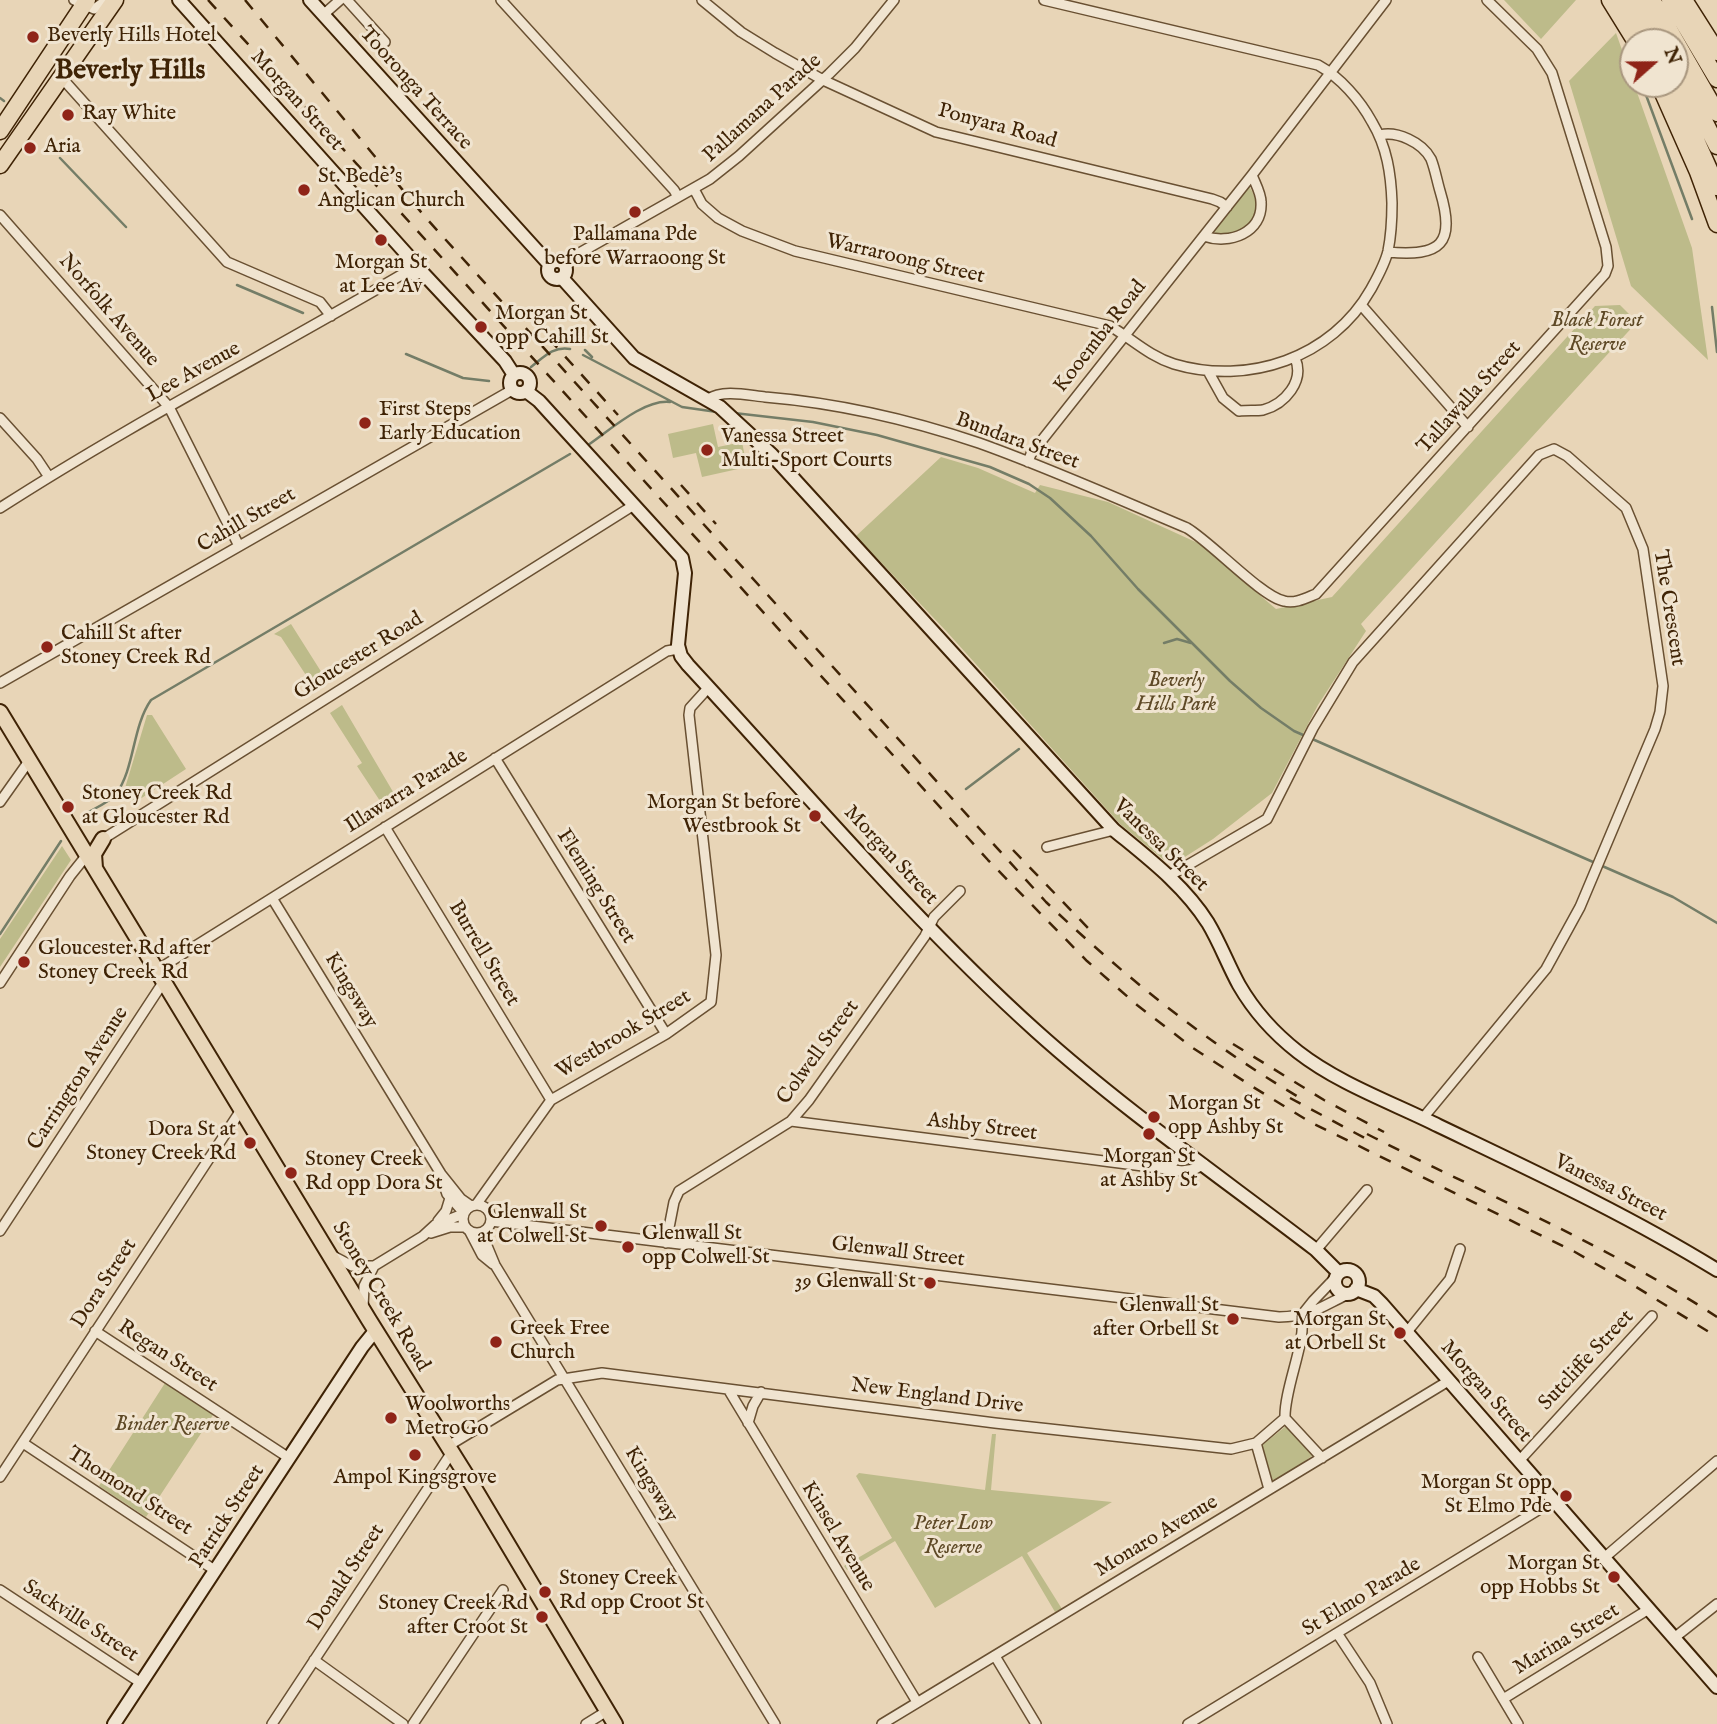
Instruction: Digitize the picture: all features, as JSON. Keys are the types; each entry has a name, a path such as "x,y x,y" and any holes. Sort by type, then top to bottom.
{"highway":[{"path":"0,164 115,0"},
{"path":"1610,0 1627,28"},
{"path":"1622,0 1639,28"},
{"path":"1635,0 1653,28"},
{"path":"1652,0 1717,113"},
{"path":"1670,0 1717,79"},
{"path":"1684,0 1717,52"},
{"path":"0,131 81,2"},
{"path":"1689,91 1717,146"},
{"path":"1665,98 1698,172 1717,225"},
{"path":"1677,98 1717,187"}],"main road":[{"name":"Stoney Creek Road","path":"0,712 615,1724"},
{"path":"76,840 103,839"},
{"path":"95,869 94,854 103,839"}],"street":[{"path":"81,2 94,9 107,0"},
{"name":"Morgan Street","path":"179,0 413,267 505,361 514,375"},
{"name":"Tooronga Terrace","path":"310,0 549,264"},
{"path":"323,15 340,0"},
{"path":"347,0 385,42"},
{"path":"501,0 674,190 678,198"},
{"name":"Ponyara Road","path":"702,0 741,32 822,80 936,132 1212,199 1227,207"},
{"name":"Pallamana Parade","path":"564,264 694,189 739,156 855,48 894,0"},
{"path":"1044,0 1307,63 1329,72 1356,97 1380,135 1391,181 1388,252 1362,306 1468,427"},
{"name":"Kooemba Road","path":"1028,462 1031,454 1227,207 1386,0"},
{"name":"Tallawalla Street","path":"1285,602 1298,601 1315,594 1605,274 1608,257 1552,73 1537,49 1487,0"},
{"path":"61,77 229,264 320,302 331,316"},
{"path":"1380,135 1389,133 1399,136 1423,149 1430,159 1447,213 1447,229 1441,242 1431,249 1409,254 1388,252"},
{"path":"1203,236 1215,240 1232,239 1249,231 1258,220 1261,201 1252,175"},
{"name":"Warraroong Street","path":"694,189 702,204 718,218 742,231 795,251 1110,326 1155,356 1171,363 1208,371 1249,371 1295,358 1334,333 1362,306"},
{"name":"Norfolk Avenue","path":"0,215 169,407 239,546"},
{"path":"556,261 564,264 566,270 562,278 551,278 547,270 549,264 556,261"},
{"name":"Lee Avenue","path":"0,509 49,477 413,267"},
{"path":"562,278 634,358 708,399"},
{"path":"1208,371 1223,398 1240,411 1264,410 1286,399 1297,380 1299,366 1295,358"},
{"path":"522,373 527,377 530,383 526,391 520,394 512,390 510,381 514,375 522,373"},
{"name":"Cahill Street","path":"0,684 512,390"},
{"path":"526,391 539,401 674,548 685,565 678,649"},
{"name":"Bundara Street","path":"708,399 715,394 731,394 801,400 878,415 977,442 1187,528 1212,545 1272,597 1285,602"},
{"name":"Vanessa Street","path":"708,399 720,407 792,476 1114,830 1169,876 1208,923 1239,985 1254,1008 1272,1029 1300,1054 1423,1118 1581,1194 1657,1234 1717,1270"},
{"path":"0,418 37,458 49,477"},
{"name":"The Crescent","path":"1169,876 1267,819 1302,748 1353,662 1539,455 1554,449 1567,456 1626,508 1643,549 1663,686 1655,729 1580,908 1546,969 1423,1118"},
{"name":"Gloucester Road","path":"103,839 634,505"},
{"name":"Morgan Street","path":"678,649 688,665 929,927 982,980 1072,1062 1316,1250 1337,1276"},
{"name":"Illawarra Parade","path":"160,976 272,898 667,651 678,649"},
{"name":"Westbrook Street","path":"467,1230 462,1221 472,1209 484,1202 488,1190 551,1100 666,1034 711,1002 716,956 689,715 690,708 709,687"},
{"name":"Fleming Street","path":"495,758 666,1034"},
{"path":"0,802 29,761"},
{"name":"Burrell Street","path":"385,827 551,1100"},
{"path":"1047,847 1114,830"},
{"path":"0,984 70,876 86,856"},
{"name":"Colwell Street","path":"666,1243 674,1202 679,1191 791,1121 809,1100 925,936 934,917 960,891"},
{"name":"Kingsway","path":"272,898 440,1174 472,1209"},
{"name":"Carrington Avenue","path":"0,1231 160,976"},
{"name":"Dora Street","path":"0,1478 241,1110"},
{"name":"Ashby Street","path":"791,1121 1168,1169 1189,1170 1204,1164"},
{"path":"1168,1169 1184,1149"},
{"name":"Kingsway","path":"440,1174 450,1198 472,1209"},
{"path":"1316,1250 1367,1190"},
{"path":"363,1311 364,1286 374,1266 423,1236 445,1214 450,1198"},
{"path":"423,1236 450,1227 484,1232 491,1221 472,1209 435,1225"},
{"name":"Glenwall Street","path":"491,1221 1265,1315 1301,1317"},
{"name":"Kingsway","path":"467,1230 482,1255 495,1265"},
{"name":"Kingsway","path":"484,1232 495,1265 775,1724"},
{"path":"1407,1332 1450,1279 1460,1249"},
{"path":"329,1254 347,1265 374,1266"},
{"path":"1301,1317 1352,1291 1359,1281 1355,1273 1348,1270 1337,1276 1301,1317 1303,1329 1284,1404 1285,1418 1322,1458"},
{"path":"1337,1276 1338,1290 1352,1291"},
{"name":"Morgan Street","path":"1352,1291 1374,1296 1717,1687"},
{"name":"Sutcliffe Street","path":"1519,1461 1652,1316"},
{"name":"Regan Street","path":"95,1331 289,1458"},
{"name":"Patrick Street","path":"114,1724 375,1331"},
{"name":"New England Drive","path":"564,1378 587,1374 617,1374 995,1423 1222,1448 1240,1448 1256,1443"},
{"path":"450,1449 551,1383 564,1378"},
{"name":"Monaro Avenue","path":"882,1724 1450,1380"},
{"name":"Kinsel Avenue","path":"728,1389 918,1702"},
{"path":"748,1423 761,1392"},
{"path":"1269,1489 1256,1443 1285,1418"},
{"name":"Thomond Street","path":"23,1444 216,1571"},
{"name":"Donald Street","path":"271,1724 450,1449"},
{"path":"1604,1558 1717,1461"},
{"name":"St Elmo Parade","path":"1188,1724 1553,1501"},
{"name":"Sackville Street","path":"0,1590 141,1682"},
{"path":"412,1724 503,1590"},
{"path":"1674,1638 1717,1604"},
{"name":"Marina Street","path":"1503,1699 1649,1609"},
{"path":"1337,1633 1370,1683 1387,1724"},
{"path":"995,1656 1036,1724"},
{"path":"1478,1657 1518,1724"},
{"path":"314,1661 403,1724"},
{"path":"586,1724 607,1711"}],"green space":[{"path":"1504,0 1576,0 1541,39"},
{"path":"1616,33 1619,41 1619,98 1639,98 1692,248 1708,360 1631,286 1569,81"},
{"path":"1249,186 1256,207 1250,224 1234,233 1213,232"},
{"name":"Beverly Hills Park","path":"1620,305 1637,322 1361,624 1366,631 1318,705 1272,793 1213,839 1177,862 1164,860 1120,824 947,632 856,536 941,457 978,468 1035,493 1040,485 1108,502 1200,544 1276,609 1332,597 1595,306"},
{"name":"Vanessa Street Multi-Sport Courts","path":"713,424 718,447 742,442 747,467 702,477 696,453 673,458 668,434"},
{"path":"291,624 327,681 315,689 281,637 274,634"},
{"path":"342,705 399,802 386,810 357,766 362,763 330,713"},
{"path":"147,715 152,715 186,769 134,803 125,788"},
{"path":"62,846 71,860 0,967 0,939"},
{"name":"Binder Reserve","path":"165,1383 213,1415 146,1517 99,1486"},
{"path":"1286,1426 1313,1455 1273,1485 1260,1447"},
{"name":"Peter Low Reserve","path":"992,1434 996,1434 991,1490 1112,1502 1027,1553 1062,1609 1055,1612 1022,1556 935,1608 895,1541 847,1570 844,1566 892,1538 856,1476 859,1473 985,1490"}],"waterway":[{"path":"0,98 4,101"},
{"path":"1647,98 1692,219"},
{"path":"60,158 126,227"},
{"path":"237,285 303,313"},
{"path":"1712,307 1717,352"},
{"path":"531,367 554,351 570,349"},
{"path":"585,350 592,357"},
{"path":"406,354 463,378 489,381"},
{"path":"583,355 682,407 717,412"},
{"path":"588,445 638,410 660,402 670,402"},
{"path":"734,413 813,422 877,435 990,467 1029,484 1050,498 1091,536 1138,589 1230,681 1261,708 1294,731 1673,897 1717,923"},
{"path":"83,815 109,800 122,784 140,722 151,700 570,454"},
{"path":"1164,643 1177,639 1191,643"},
{"path":"966,789 1019,749"},
{"path":"0,934 61,841"}],"railway":[{"path":"208,0 988,860 1087,961 1137,1005 1193,1048 1310,1122 1575,1252 1717,1337"},
{"path":"245,0 426,218 1046,902 1106,957 1168,1008 1233,1056 1302,1099"},
{"path":"533,321 618,415"},
{"path":"681,485 716,524"},
{"path":"1013,850 1088,928"},
{"path":"1233,1044 1324,1100 1384,1132"},
{"path":"1290,1098 1374,1143"},
{"path":"1367,1134 1632,1266 1717,1317"}],"place":[{"name":"Beverly Hills Hotel","path":"33,37"},
{"name":"Ray White","path":"68,115"},
{"name":"Aria","path":"30,148"},
{"name":"St. Bede's Anglican Church","path":"304,190"},
{"name":"Pallamana Pde before Warraoong St","path":"635,212"},
{"name":"Morgan St at Lee Av","path":"381,240"},
{"name":"Morgan St opp Cahill St","path":"481,327"},
{"name":"First Steps Early Education","path":"365,423"},
{"name":"Vanessa Street Multi-Sport Courts","path":"707,450"},
{"name":"Cahill St after Stoney Creek Rd","path":"47,647"},
{"name":"Stoney Creek Rd at Gloucester Rd","path":"68,807"},
{"name":"Morgan St before Westbrook St","path":"815,816"},
{"name":"Gloucester Rd after Stoney Creek Rd","path":"24,962"},
{"name":"Morgan St opp Ashby St","path":"1154,1117"},
{"name":"Morgan St at Ashby St","path":"1149,1134"},
{"name":"Dora St at Stoney Creek Rd","path":"250,1143"},
{"name":"Stoney Creek Rd opp Dora St","path":"291,1173"},
{"name":"Glenwall St at Colwell St","path":"601,1226"},
{"name":"Glenwall St opp Colwell St","path":"628,1247"},
{"name":"39 Glenwall St","path":"930,1283"},
{"name":"Glenwall St after Orbell St","path":"1233,1319"},
{"name":"Morgan St at Orbell St","path":"1400,1333"},
{"name":"Greek Free Church","path":"496,1342"},
{"name":"Woolworths MetroGo","path":"391,1418"},
{"name":"Ampol Kingsgrove","path":"415,1455"},
{"name":"Morgan St opp St Elmo Pde","path":"1566,1496"},
{"name":"Morgan St opp Hobbs St","path":"1614,1577"},
{"name":"Stoney Creek Rd opp Croot St","path":"545,1592"},
{"name":"Stoney Creek Rd after Croot St","path":"542,1617"}],"district":[{"name":"Beverly Hills","path":"130,72"}],"park label":[{"name":"Black Forest Reserve","path":"1597,334"}]}
